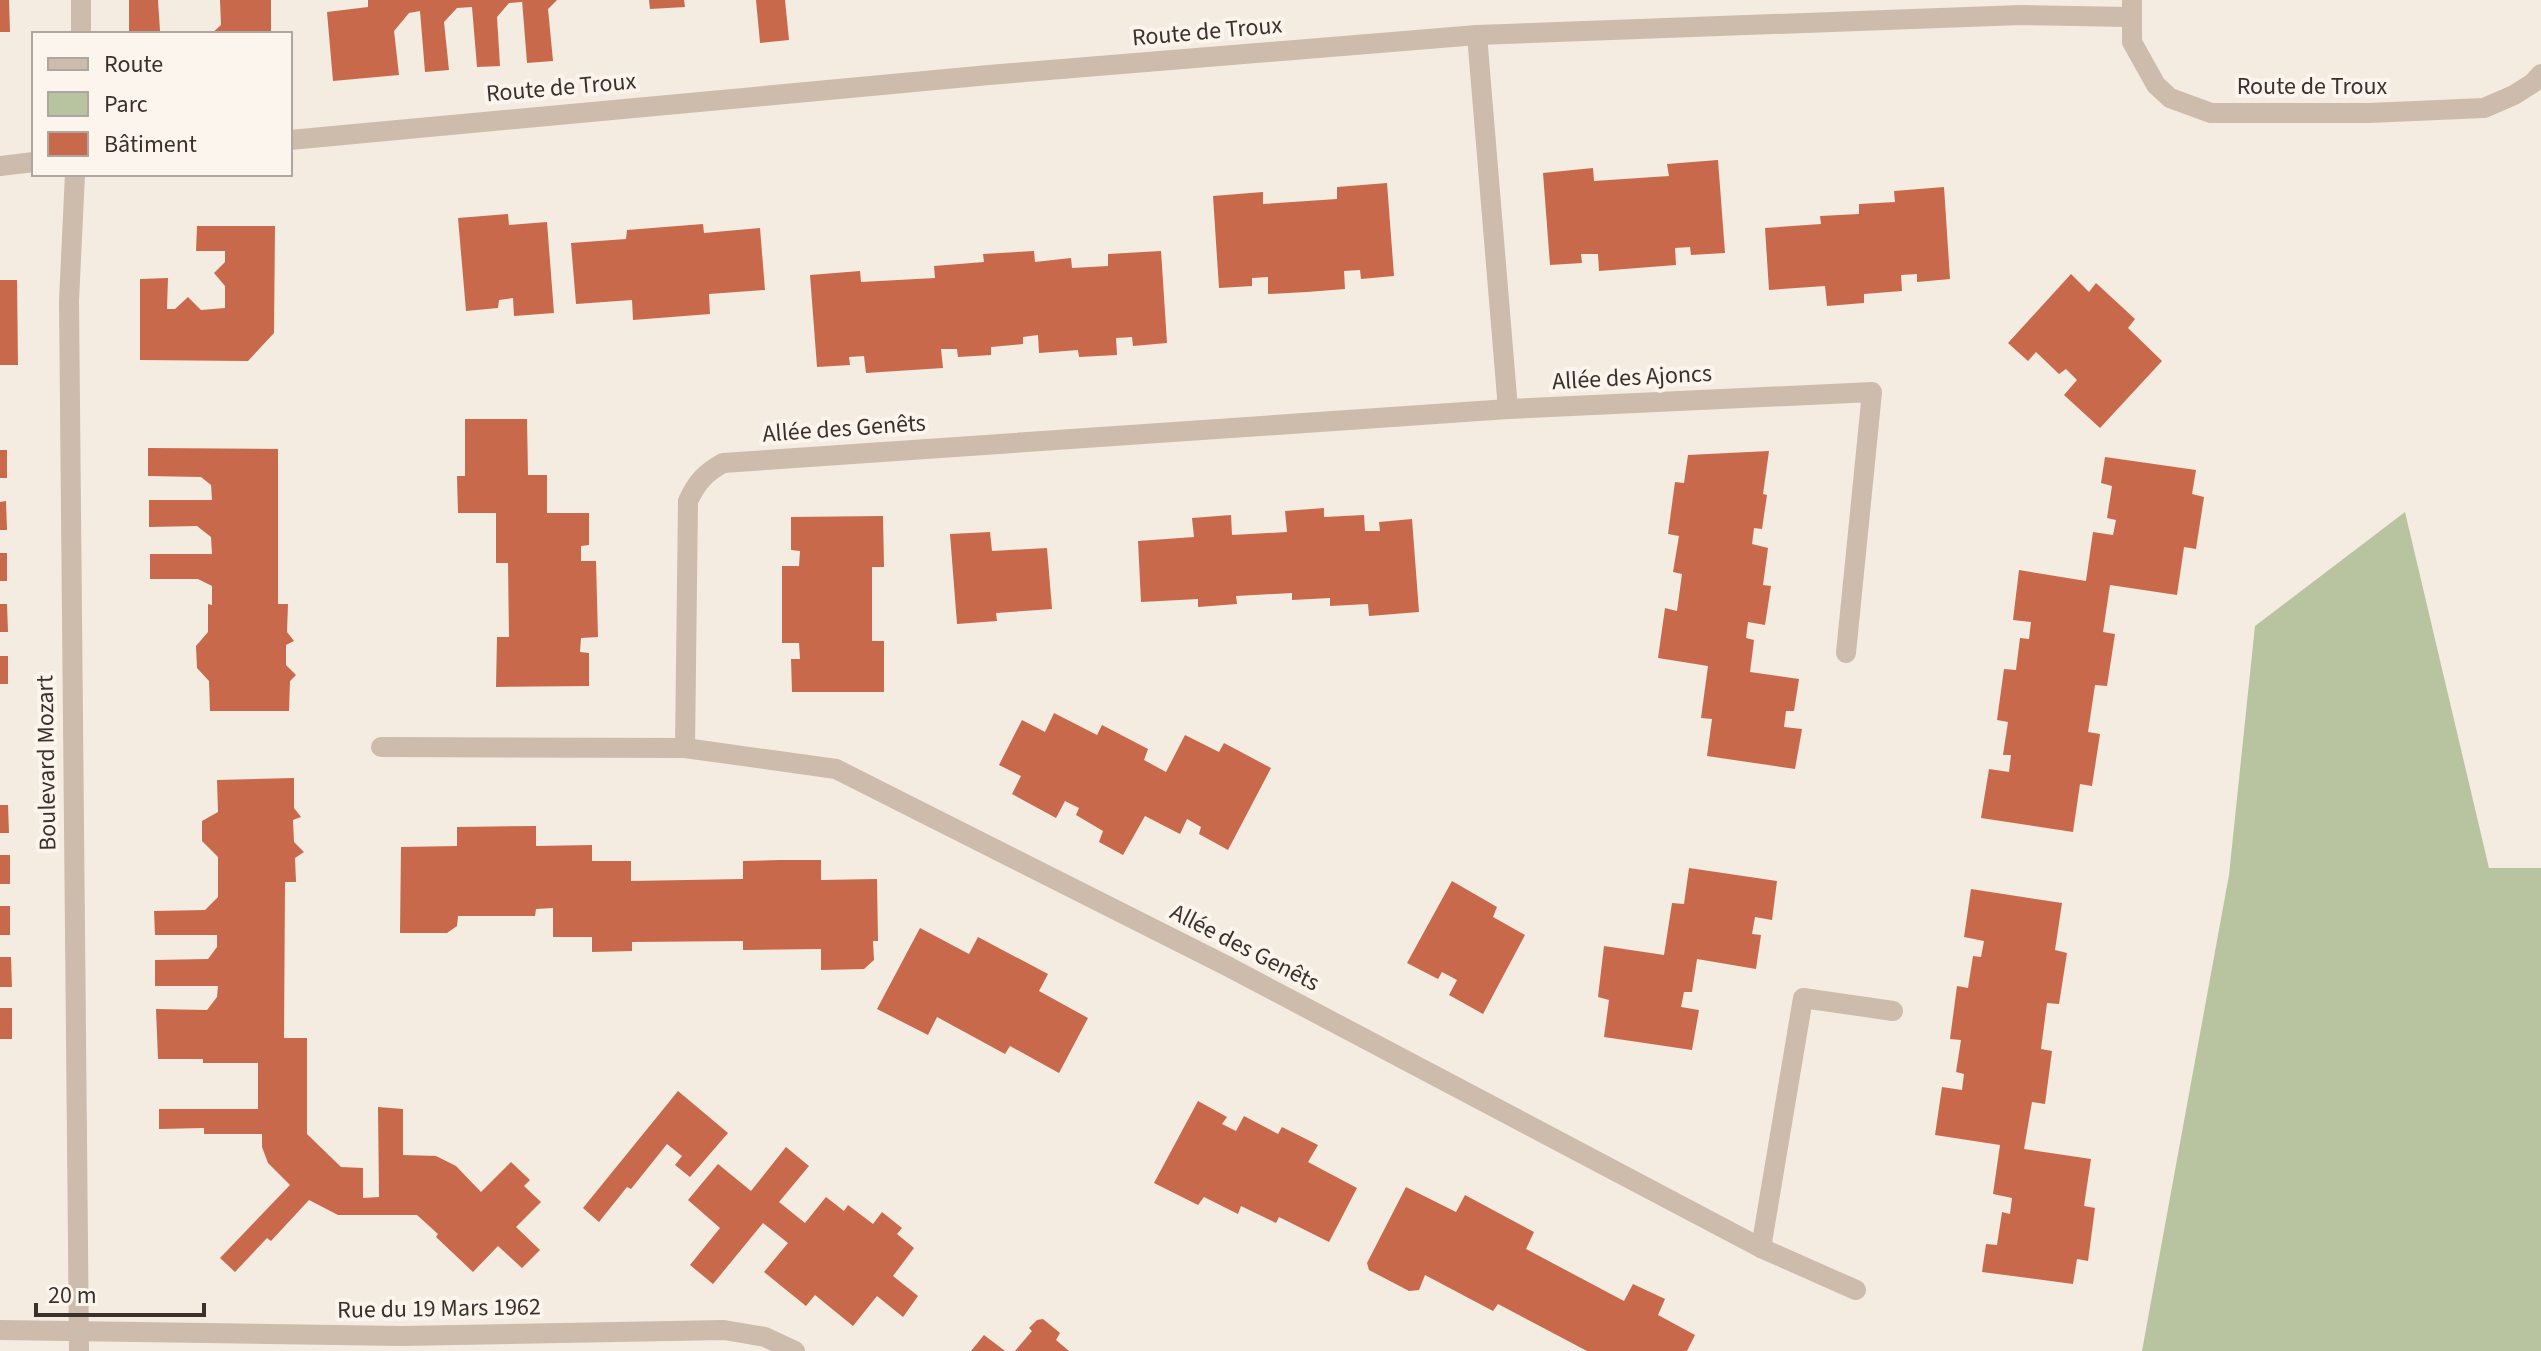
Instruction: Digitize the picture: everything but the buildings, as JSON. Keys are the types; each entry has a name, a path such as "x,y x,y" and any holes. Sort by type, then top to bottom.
{"street":[{"path":"81,0 81,32"},
{"name":"Route de Troux","path":"292,140 805,91 1477,35 2021,15 2131,8 2132,42 2156,85 2170,98 2211,113 2369,113 2484,108 2514,95 2541,74"},
{"path":"1477,35 1508,409"},
{"path":"0,166 32,162"},
{"name":"Boulevard Mozart","path":"75,176 69,301 71,727 80,1342"},
{"name":"Allée des Ajoncs","path":"1508,409 1872,392 1846,653"},
{"name":"Allée des Genêts","path":"685,748 688,501 706,473 723,463 1508,409"},
{"name":"Allée des Genêts","path":"381,747 685,748 836,769 1227,966 1761,1248 1856,1290"},
{"path":"1761,1248 1803,998 1893,1011"},
{"name":"Rue du 19 Mars 1962","path":"0,1330 80,1342 724,1330 765,1337 795,1351"}],"green space":[{"path":"2405,512 2489,868 2541,868 2541,1351 2142,1351 2229,875 2255,626"}]}
